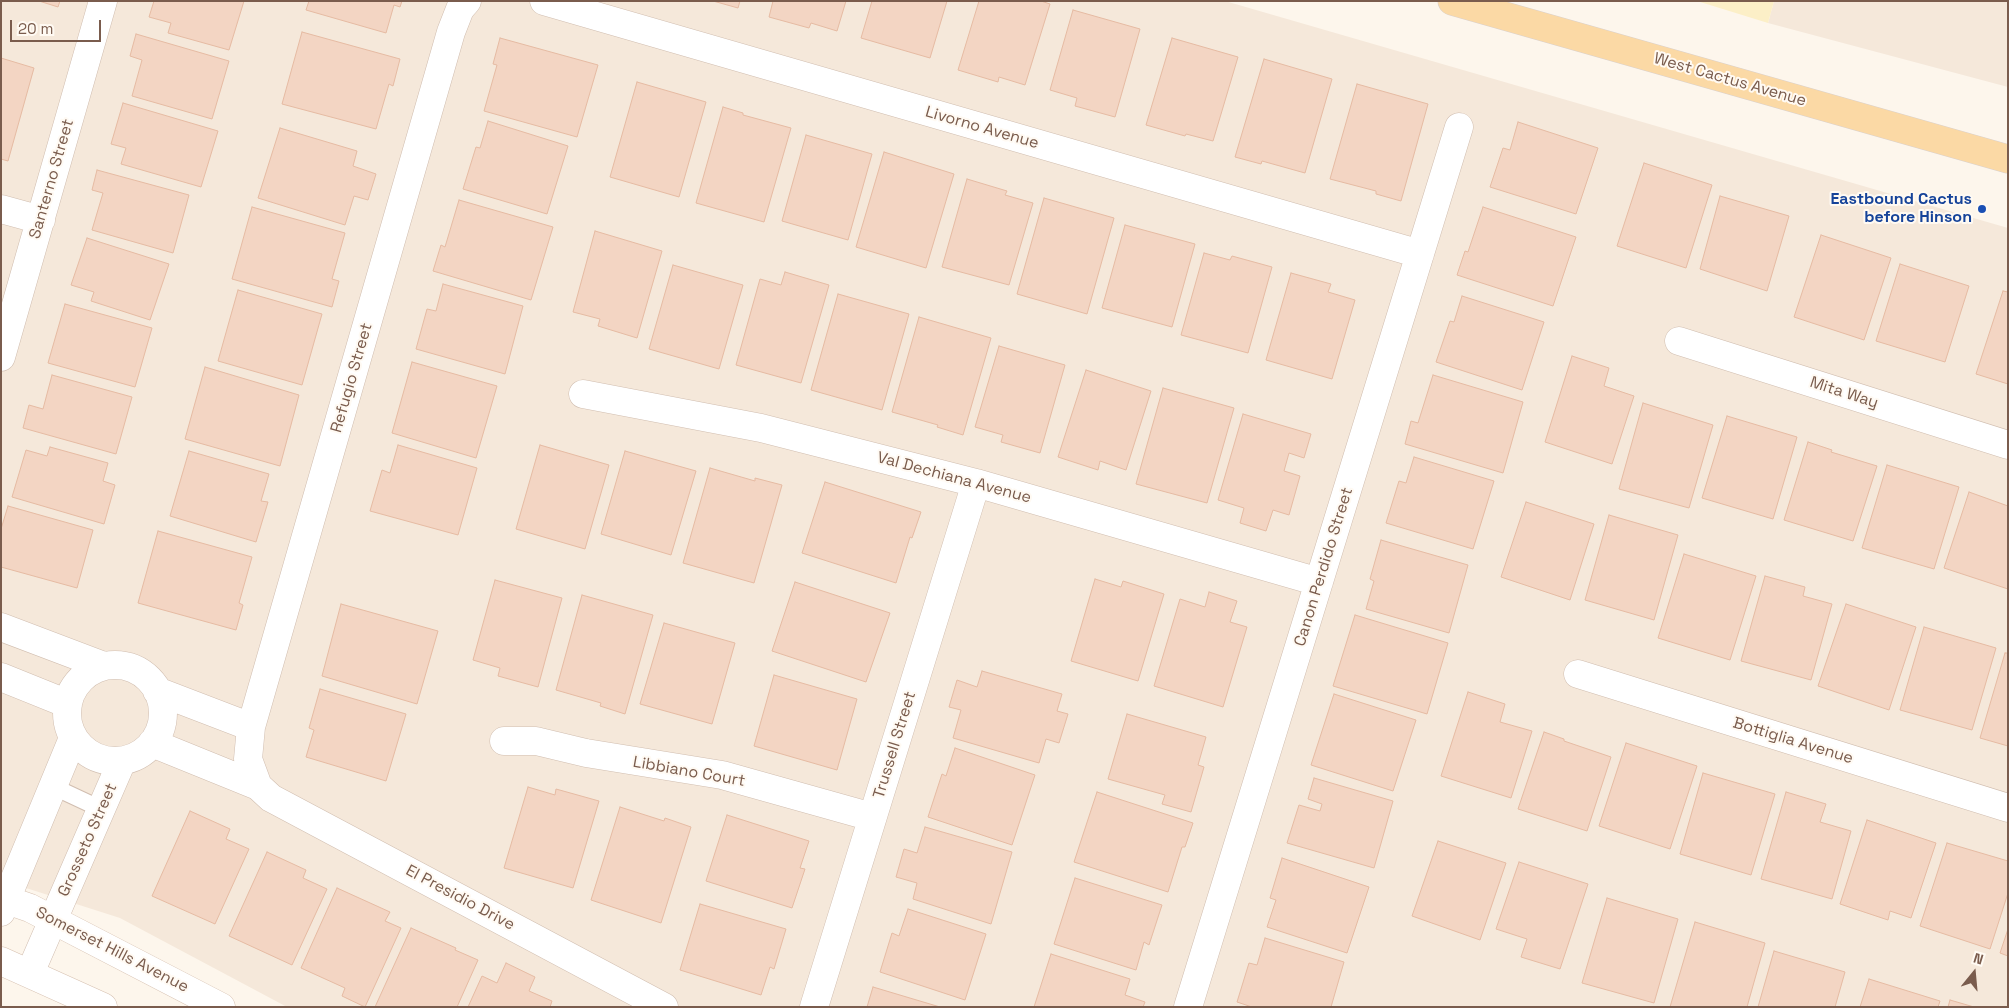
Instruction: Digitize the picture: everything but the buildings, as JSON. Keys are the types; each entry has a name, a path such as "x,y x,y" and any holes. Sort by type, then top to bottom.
{"main road":[{"name":"West Cactus Avenue","path":"1452,1 2008,159"}],"street":[{"name":"Santerno Street","path":"1,357 103,1"},
{"name":"Refugio Street","path":"258,786 248,760 252,727 451,32 460,9 467,1"},
{"name":"Livorno Avenue","path":"544,1 1420,254"},
{"name":"Canon Perdido Street","path":"1188,1007 1459,127"},
{"path":"1,209 41,220"},
{"name":"Mita Way","path":"1680,341 2008,445"},
{"name":"Val Dechiana Avenue","path":"583,394 761,428 976,483 1319,582"},
{"name":"Trussell Street","path":"814,1007 976,483"},
{"path":"1,627 104,666"},
{"path":"121,665 135,670 148,678 158,691 163,705 163,721 158,735 137,756 122,761 105,761 90,755 77,745 69,730 66,714 68,698 77,683 89,672 104,666 121,665"},
{"name":"Bottiglia Avenue","path":"1578,674 2008,808"},
{"path":"1,677 68,704"},
{"path":"158,691 252,727"},
{"path":"3,903 54,787 73,738"},
{"name":"Libbiano Court","path":"504,741 536,741 586,753 722,775 872,817"},
{"name":"El Presidio Drive","path":"152,742 258,786 271,798 664,1007"},
{"name":"Grosseto Street","path":"30,973 122,761"},
{"name":"Somerset Hills Avenue","path":"3,903 30,908 222,1007"},
{"path":"1,961 103,1007"}],"lane":[{"path":"54,787 101,809"}],"shaded area":[{"path":"1,1 1225,1 2008,228 2008,1007 287,1007 120,918 1,880"},
{"path":"1774,1 2008,1 2008,87 1768,23"}],"sand":[{"path":"1697,1 1774,1 1768,23"}],"place":[{"name":"Eastbound Cactus before Hinson","path":"1982,209"}]}
